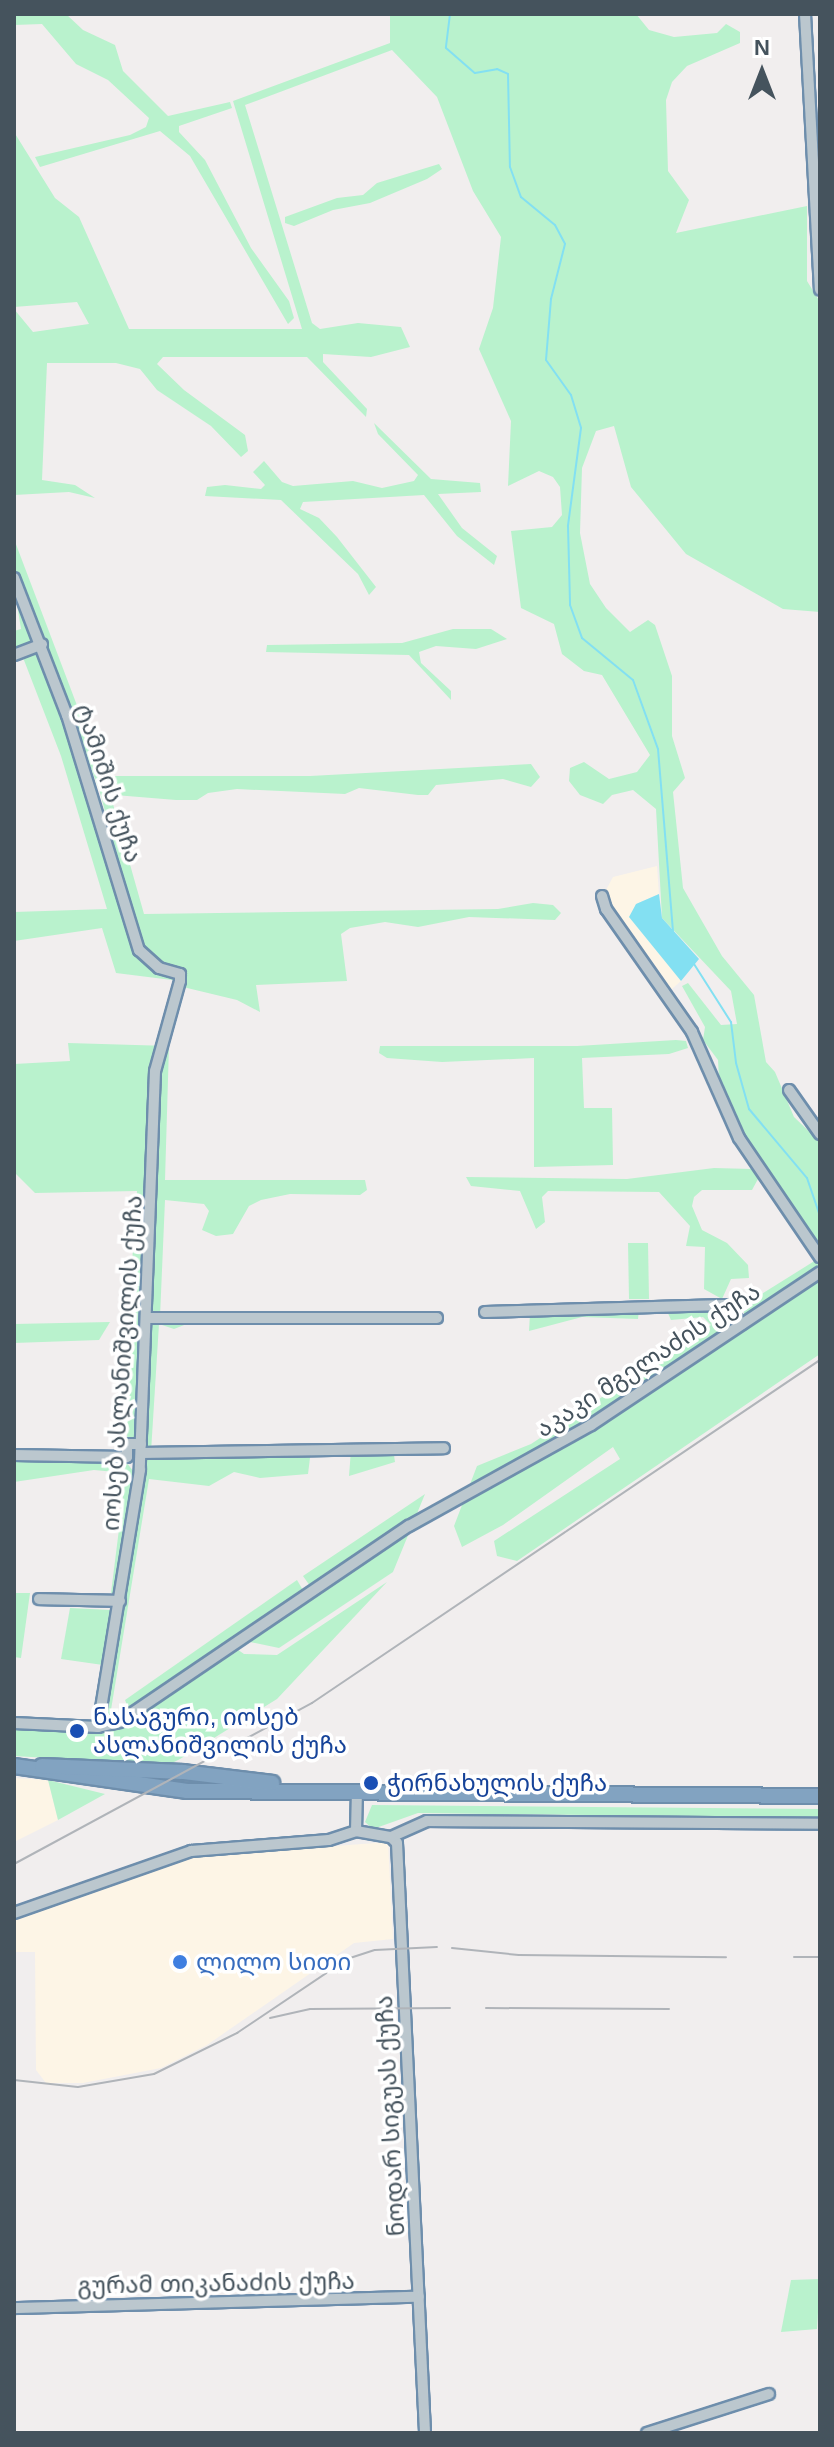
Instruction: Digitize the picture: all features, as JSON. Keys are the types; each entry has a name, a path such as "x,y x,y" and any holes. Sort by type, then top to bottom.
{"highway":[{"path":"14,1766 183,1772 320,1790 820,1796"}],"street":[{"path":"805,14 820,290"},
{"name":"ტამიშის ქუჩა","path":"14,578 42,644 139,950 159,968 180,974 180,981"},
{"path":"14,655 42,644"},
{"path":"602,896 606,909 692,1032 739,1138 820,1257"},
{"name":"იოსებ ასლანიშვილის ქუჩა","path":"98,1727 140,1467 155,1071 162,1059 180,981"},
{"path":"789,1090 820,1134"},
{"name":"აკაკი მგელაძის ქუჩა","path":"98,1727 119,1722 409,1526 591,1425 820,1272"},
{"path":"485,1312 724,1305 742,1324"},
{"path":"148,1318 437,1318"},
{"path":"127,1457 127,1444 141,1449 444,1448"},
{"path":"14,1455 127,1457 140,1467"},
{"path":"39,1599 120,1601"},
{"path":"14,1723 98,1727"},
{"path":"356,1831 357,1791"},
{"path":"14,1913 191,1851 329,1840 356,1831 391,1837 427,1821 820,1824"},
{"name":"ნოდარ სიგუას ქუჩა","path":"391,1837 397,1843 425,2433"},
{"name":"გურამ თიკანაძის ქუჩა","path":"14,2308 419,2297"},
{"path":"647,2433 769,2394"}],"shaded area":[{"path":"657,866 659,894 636,904 657,949 681,981 663,997 600,901 613,877"},
{"path":"14,1778 48,1780 58,1820 14,1842"},
{"name":"ლილო სითი","path":"388,1842 393,1939 354,1943 207,2045 161,2068 83,2083 46,2083 36,2070 35,1952 14,1952 14,1918 192,1857"}],"green space":[{"path":"14,14 66,14 83,30 115,45 123,71 168,116 230,102 232,108 179,126 179,132 205,160 251,248 289,301 294,318 288,324 190,156 160,131 40,167 35,157 130,135 146,127 149,118 108,80 76,64 42,24 14,25"},
{"path":"390,14 636,14 649,30 674,37 717,33 726,24 740,32 740,43 687,66 672,82 666,100 668,171 689,200 676,233 807,206 807,281 820,302 820,612 783,609 686,554 631,487 614,426 596,431 582,468 580,533 590,584 606,608 630,632 648,620 655,625 672,676 672,736 685,778 673,792 683,888 722,956 754,995 766,1062 775,1072 794,1117 820,1142 820,1250 743,1136 719,1078 718,1060 703,1040 705,1027 682,986 688,983 721,1025 737,1024 731,991 662,918 656,809 633,790 612,795 603,804 580,795 569,781 570,768 584,762 609,779 637,772 650,755 602,675 584,671 562,654 554,624 521,608 511,531 552,527 562,515 560,487 553,477 539,471 508,486 511,421 479,349 493,308 501,237 473,191 437,97 392,50 245,105 312,323 320,329 358,323 401,327 410,347 371,357 323,354 323,362 367,409 366,417 307,357 163,357 157,364 184,390 245,435 248,451 241,457 211,426 157,390 140,369 116,363 47,363 42,480 75,485 95,498 69,492 14,495 14,309 33,332 89,324 77,302 14,307 14,132 55,198 79,217 129,329 302,329 233,101 390,43"},
{"path":"439,164 442,169 427,179 370,203 333,210 294,226 285,223 285,217 337,198 363,195 377,183"},
{"path":"374,423 431,479 480,483 481,492 438,494 462,528 497,556 494,565 457,536 424,495 303,502 300,509 319,518 376,587 369,595 358,574 281,500 205,496 207,487 225,485 261,489 265,485 253,472 264,461 282,482 293,486 353,481 382,488 414,481 418,475 378,434"},
{"path":"14,539 109,790 144,914 498,909 533,903 553,905 561,913 555,920 469,917 418,927 385,922 350,928 341,934 347,981 256,985 260,1012 237,1000 183,987 183,980 142,949 99,789 14,569"},
{"path":"14,586 39,644 139,950 180,981 116,973 102,928 14,941 14,912 107,909 61,756 22,655 14,654 14,631 21,629"},
{"path":"453,629 491,629 507,639 476,649 436,646 419,652 421,663 451,691 451,700 409,655 266,652 267,645 402,643"},
{"path":"531,764 540,777 531,787 503,779 436,785 428,795 359,788 345,794 237,789 208,793 197,800 176,800 115,795 112,776 310,776"},
{"path":"686,1041 688,1048 669,1054 582,1058 584,1108 612,1108 613,1165 534,1167 534,1058 442,1062 387,1058 379,1053 380,1046 577,1046"},
{"path":"68,1043 169,1046 165,1180 365,1180 367,1190 360,1195 290,1194 261,1200 249,1206 233,1234 216,1236 202,1230 209,1211 204,1204 165,1200 160,1317 202,1318 174,1329 159,1324 151,1452 311,1450 308,1474 260,1478 234,1472 209,1486 149,1479 109,1722 102,1720 140,1513 144,1456 141,1444 127,1444 128,1394 123,1393 137,1191 35,1193 14,1172 14,1064 70,1061"},
{"path":"714,1168 752,1169 758,1179 752,1190 702,1190 694,1197 692,1206 702,1230 727,1243 748,1265 749,1278 731,1279 722,1299 704,1289 705,1247 686,1246 690,1226 659,1192 548,1191 542,1197 545,1222 536,1229 520,1191 471,1186 466,1177 627,1179"},
{"path":"628,1243 648,1243 649,1299 629,1299"},
{"path":"816,1260 820,1266 745,1315 741,1307"},
{"path":"820,1277 820,1354 517,1561 497,1556 494,1541 620,1459 613,1447 503,1525 462,1547 454,1526 477,1466 531,1444 711,1325 703,1317 671,1320 667,1311 725,1309 734,1322 577,1427 491,1476 498,1485 629,1406"},
{"path":"639,1310 638,1319 582,1317 529,1331 530,1314"},
{"path":"110,1322 99,1340 14,1343 14,1324"},
{"path":"393,1449 395,1462 349,1476 351,1450"},
{"path":"14,1455 126,1462 134,1472 116,1593 111,1593 126,1473 94,1470 14,1482"},
{"path":"425,1494 393,1572 279,1648 245,1641 364,1555 360,1551 310,1586 303,1576"},
{"path":"297,1580 304,1592 129,1710 125,1700"},
{"path":"387,1582 277,1699 168,1765 14,1756 14,1728 110,1730 234,1647 244,1654 277,1655"},
{"path":"14,1593 30,1593 21,1658 14,1657"},
{"path":"70,1608 111,1610 103,1665 61,1659"},
{"path":"48,1780 105,1794 58,1820"},
{"path":"372,1805 820,1809 820,1818 418,1813 373,1829 365,1822"},
{"path":"820,2279 817,2329 781,2332 791,2280"}],"water":[{"path":"659,894 662,918 699,959 681,981 629,917 636,904"}],"waterway":[{"path":"450,14 446,48 475,73 497,69 508,74 510,167 521,197 555,225 565,244 551,299 546,360 571,395 581,428 568,526 570,605 582,638 633,680 658,749 673,932"},
{"path":"694,964 731,1022 736,1063 749,1109 807,1178 820,1216"}],"railway":[{"path":"14,1864 312,1703 820,1360"},
{"path":"14,2080 78,2087 154,2074 237,2033 347,1959 375,1950 437,1947"},
{"path":"452,1948 519,1955 726,1957"},
{"path":"794,1957 820,1957"},
{"path":"270,2018 310,2009 450,2008"},
{"path":"486,2008 669,2009"}],"place":[{"name":"ნასაგური, იოსებ ასლანიშვილის ქუჩა","path":"77,1731"},
{"name":"ჭირნახულის ქუჩა","path":"371,1783"},
{"name":"ლილო სითი","path":"180,1962"}]}
